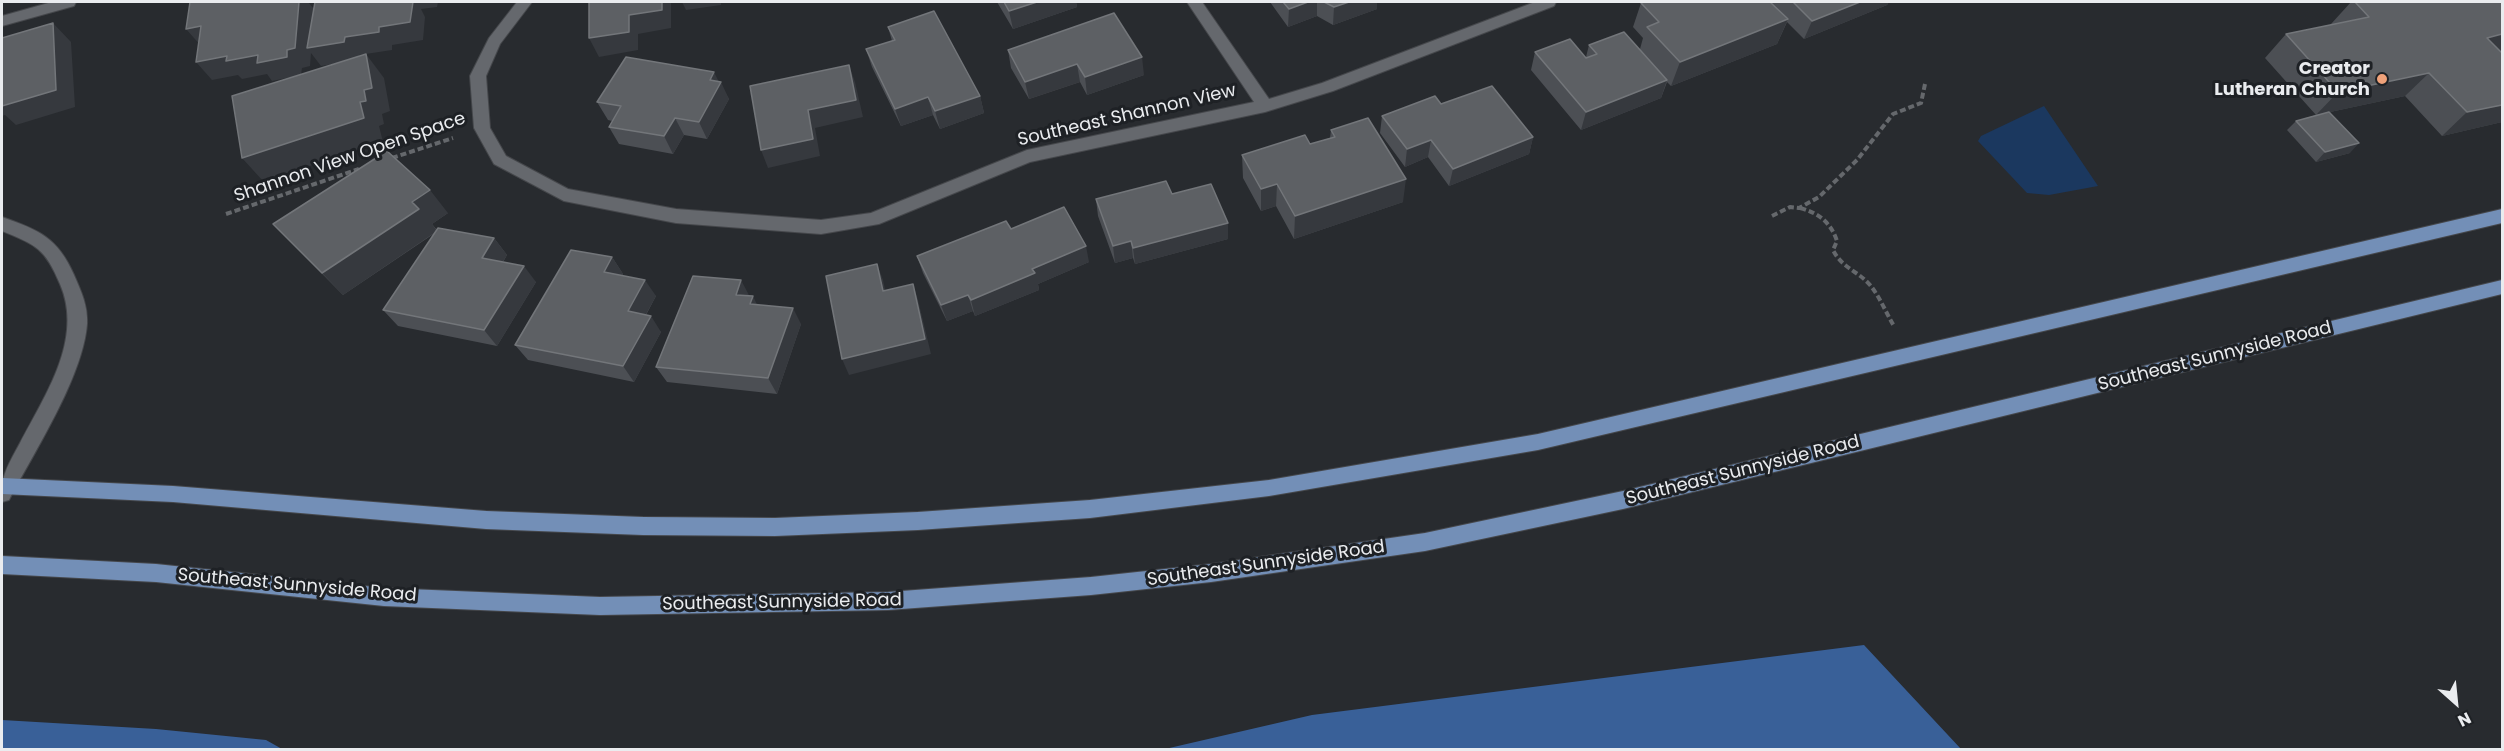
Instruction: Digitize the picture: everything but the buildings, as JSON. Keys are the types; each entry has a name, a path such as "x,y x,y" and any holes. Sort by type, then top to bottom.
{"main road":[{"path":"3,488 173,494 486,520 643,526 775,527 941,520 1101,508 1269,488 1538,442 2502,216"},
{"name":"Southeast Sunnyside Road","path":"2,565 156,573 384,597 600,606 888,601 1091,586 1211,573 1425,542 1623,500 2502,287"}],"street":[{"path":"2,21 69,2"},
{"name":"Southeast Shannon View","path":"525,2 494,42 478,76 482,128 500,160 564,195 676,216 821,228 873,219 1027,156 1265,106 1327,87 1549,2"},
{"path":"1194,2 1265,106"},
{"path":"2,224 41,240 60,263 76,300 78,323 72,354 55,394 3,488"}],"path":[{"path":"1799,208 1819,197 1832,186 1857,160 1893,114 1920,103 1925,84"},
{"name":"Shannon View Open Space","path":"382,162 482,128"},
{"name":"Shannon View Open Space","path":"226,214 360,169"},
{"path":"1772,216 1790,207 1818,215 1827,222 1835,235 1833,250 1837,259 1843,268 1866,281 1871,287 1911,353"}],"shaded area":[{"path":"2044,106 2098,186 2049,195 2027,193 1978,141 1981,136"},
{"path":"1864,645 1961,749 1165,749 1312,715"},
{"path":"2,720 156,729 266,740 282,749 2,749"}],"place":[{"name":"Creator Lutheran Church","path":"2382,79"}]}
